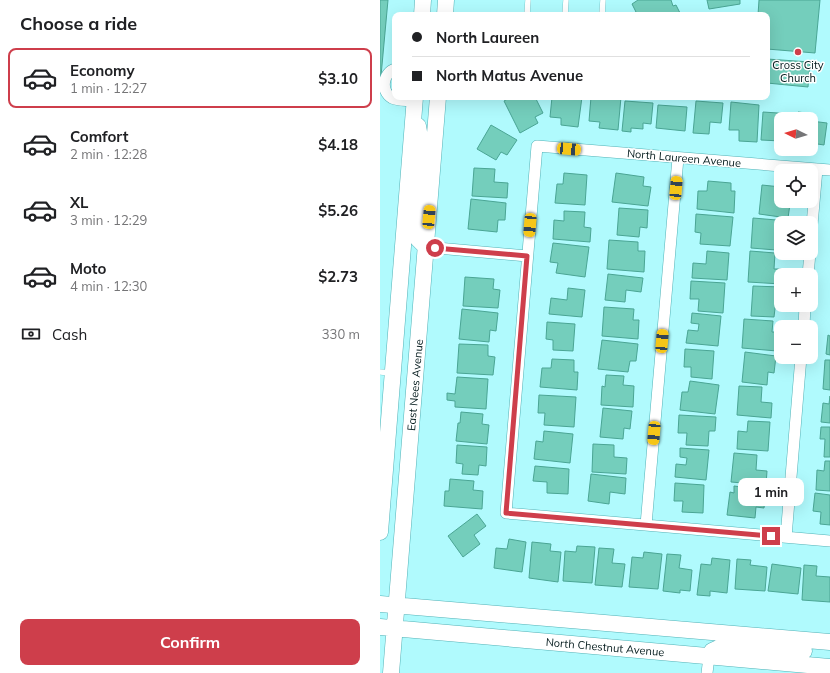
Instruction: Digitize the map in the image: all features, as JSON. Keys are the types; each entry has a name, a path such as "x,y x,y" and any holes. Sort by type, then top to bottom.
{"main road":[{"path":"422,12 423,0"},
{"path":"445,12 446,0"},
{"path":"415,100 422,149 415,229 418,239 426,247"},
{"name":"East Nees Avenue","path":"380,532 388,392 386,372 415,100"},
{"name":"East Nees Avenue","path":"391,673 387,628 397,605 438,100"},
{"path":"380,604 830,642"},
{"name":"North Chestnut Avenue","path":"387,628 830,667"},
{"path":"709,657 712,651 725,645 830,652"}],"street":[{"path":"392,72 386,76 382,83 388,95 392,97"},
{"name":"North Laureen Avenue","path":"527,256 537,146 774,166"},
{"path":"646,525 678,158"},
{"name":"North Laureen Avenue","path":"818,169 830,170"},
{"path":"426,247 527,256 506,513 830,541"},
{"path":"786,538 800,364"},
{"path":"707,673 709,657"}],"lane":[{"path":"527,12 528,0"},
{"path":"565,12 566,0"},
{"path":"602,12 603,0"}],"building":[{"path":"380,0 388,0 381,76 380,76"},
{"path":"638,0 671,0 673,6 676,5 680,12 636,12 632,4"},
{"path":"707,0 740,0 740,4 709,9"},
{"path":"759,0 820,0 815,53 770,49 770,12 758,12"},
{"path":"770,59 810,62 808,87 770,83"},
{"path":"536,100 543,113 535,117 538,123 520,133 504,101"},
{"path":"552,100 582,100 578,127 561,125 561,118 550,117"},
{"path":"591,100 621,100 618,130 599,128 600,122 589,121"},
{"path":"625,101 653,103 651,124 643,123 643,129 631,128 631,132 622,131"},
{"path":"696,101 723,103 721,123 710,122 709,134 693,133"},
{"path":"731,102 759,105 757,142 739,141 739,130 729,130"},
{"path":"658,105 687,107 685,131 656,128"},
{"path":"763,112 774,113 774,141 761,140"},
{"path":"818,122 827,123 824,145 818,144"},
{"path":"491,125 517,140 507,155 501,152 496,160 477,149"},
{"path":"474,168 495,169 494,182 508,183 507,198 472,196"},
{"path":"564,173 587,175 585,205 555,203 557,184 563,184"},
{"path":"616,173 644,177 643,186 651,187 648,206 612,202"},
{"path":"708,181 731,183 731,191 735,191 734,213 697,209 698,191 707,191"},
{"path":"762,185 774,186 774,208 789,208 788,216 759,214"},
{"path":"471,199 506,203 505,220 498,220 497,232 468,229"},
{"path":"619,208 648,210 647,228 640,227 639,237 617,235"},
{"path":"564,211 585,212 584,227 591,228 590,242 553,239 554,220 564,221"},
{"path":"696,214 733,217 730,246 700,244 701,233 695,232"},
{"path":"753,218 774,220 774,250 751,248"},
{"path":"609,240 638,242 638,251 645,251 644,272 607,269"},
{"path":"553,243 589,247 585,277 556,273 558,263 550,262"},
{"path":"707,251 729,253 727,280 692,278 693,263 706,264"},
{"path":"750,251 774,253 774,284 748,282"},
{"path":"608,274 643,278 641,292 626,290 625,302 605,300"},
{"path":"465,277 494,279 493,289 500,290 498,308 463,306"},
{"path":"691,281 725,283 723,313 698,311 699,299 690,299"},
{"path":"753,286 774,287 774,317 751,316"},
{"path":"568,288 585,290 582,317 549,314 551,298 567,300"},
{"path":"604,307 634,309 633,320 639,320 638,339 602,336"},
{"path":"462,309 498,313 496,331 490,330 489,342 459,339"},
{"path":"692,313 721,316 718,346 686,343 688,330 698,331 699,324 691,323"},
{"path":"744,319 773,321 772,332 774,332 774,351 742,348"},
{"path":"547,322 575,324 573,351 553,350 553,340 546,339"},
{"path":"828,335 830,336 830,355 826,354"},
{"path":"602,340 638,344 636,361 630,361 628,372 598,369"},
{"path":"459,344 488,345 488,356 495,357 493,375 457,373"},
{"path":"685,349 714,351 712,379 691,377 691,367 684,367"},
{"path":"745,352 774,356 774,373 768,372 767,385 742,382"},
{"path":"552,359 574,360 574,372 578,372 577,390 540,387 542,368 551,368"},
{"path":"825,360 830,360 830,390 823,389"},
{"path":"606,375 624,376 623,385 634,386 633,407 601,405 602,386 605,387"},
{"path":"457,377 488,379 486,409 455,407 455,401 447,400 447,393 455,394"},
{"path":"690,381 719,385 715,414 680,410 682,392 688,392"},
{"path":"739,386 762,387 761,402 772,403 771,418 737,415"},
{"path":"539,395 576,397 574,427 544,425 545,413 538,413"},
{"path":"830,396 830,423 821,422 823,403 829,404"},
{"path":"603,408 632,411 630,429 624,428 623,439 600,437"},
{"path":"461,412 483,414 482,424 489,425 487,444 456,441"},
{"path":"679,415 716,417 715,431 709,431 708,446 686,445 687,433 678,433"},
{"path":"748,421 770,422 768,451 737,449 738,431 747,432"},
{"path":"821,427 830,427 830,457 824,457 825,439 820,439"},
{"path":"544,431 573,434 570,463 534,459 536,441 543,442"},
{"path":"593,444 614,445 614,457 627,458 626,474 592,472"},
{"path":"457,445 487,447 486,466 479,465 478,475 462,474 463,464 456,463"},
{"path":"680,448 709,450 706,480 675,477 676,464 686,465 687,458 680,457"},
{"path":"734,453 757,455 756,470 767,471 766,485 731,482"},
{"path":"825,461 830,461 830,491 816,490 817,470 824,471"},
{"path":"535,466 569,469 568,494 547,493 547,482 533,481"},
{"path":"591,474 626,478 625,494 610,492 609,504 588,501"},
{"path":"450,479 474,481 473,490 483,491 482,509 444,506 445,491 449,491"},
{"path":"675,483 704,485 703,513 682,512 683,501 674,501"},
{"path":"734,486 766,490 764,508 756,507 755,518 727,515 730,492 734,493"},
{"path":"815,493 830,495 830,525 820,524 821,512 813,511"},
{"path":"477,514 486,526 474,535 480,544 463,557 448,536"},
{"path":"509,539 526,542 522,572 494,568 496,548 507,549"},
{"path":"532,542 551,544 550,551 561,552 558,582 529,578"},
{"path":"577,546 595,547 592,583 563,581 565,551 576,552"},
{"path":"599,548 614,549 612,563 625,564 622,587 595,585"},
{"path":"644,552 662,554 658,589 629,587 632,557 643,558"},
{"path":"667,554 681,555 679,568 692,570 690,591 680,590 680,593 663,591"},
{"path":"712,558 730,560 727,593 710,591 710,596 697,595 701,564 711,565"},
{"path":"737,559 751,560 750,565 767,567 765,591 735,589"},
{"path":"772,564 801,568 798,594 768,591"},
{"path":"804,565 817,566 816,576 830,577 830,602 802,600"}],"place":[{"name":"Cross City Church","path":"798,52"}],"route":[{"path":"435,248 527,256 506,513 771,536"}]}
